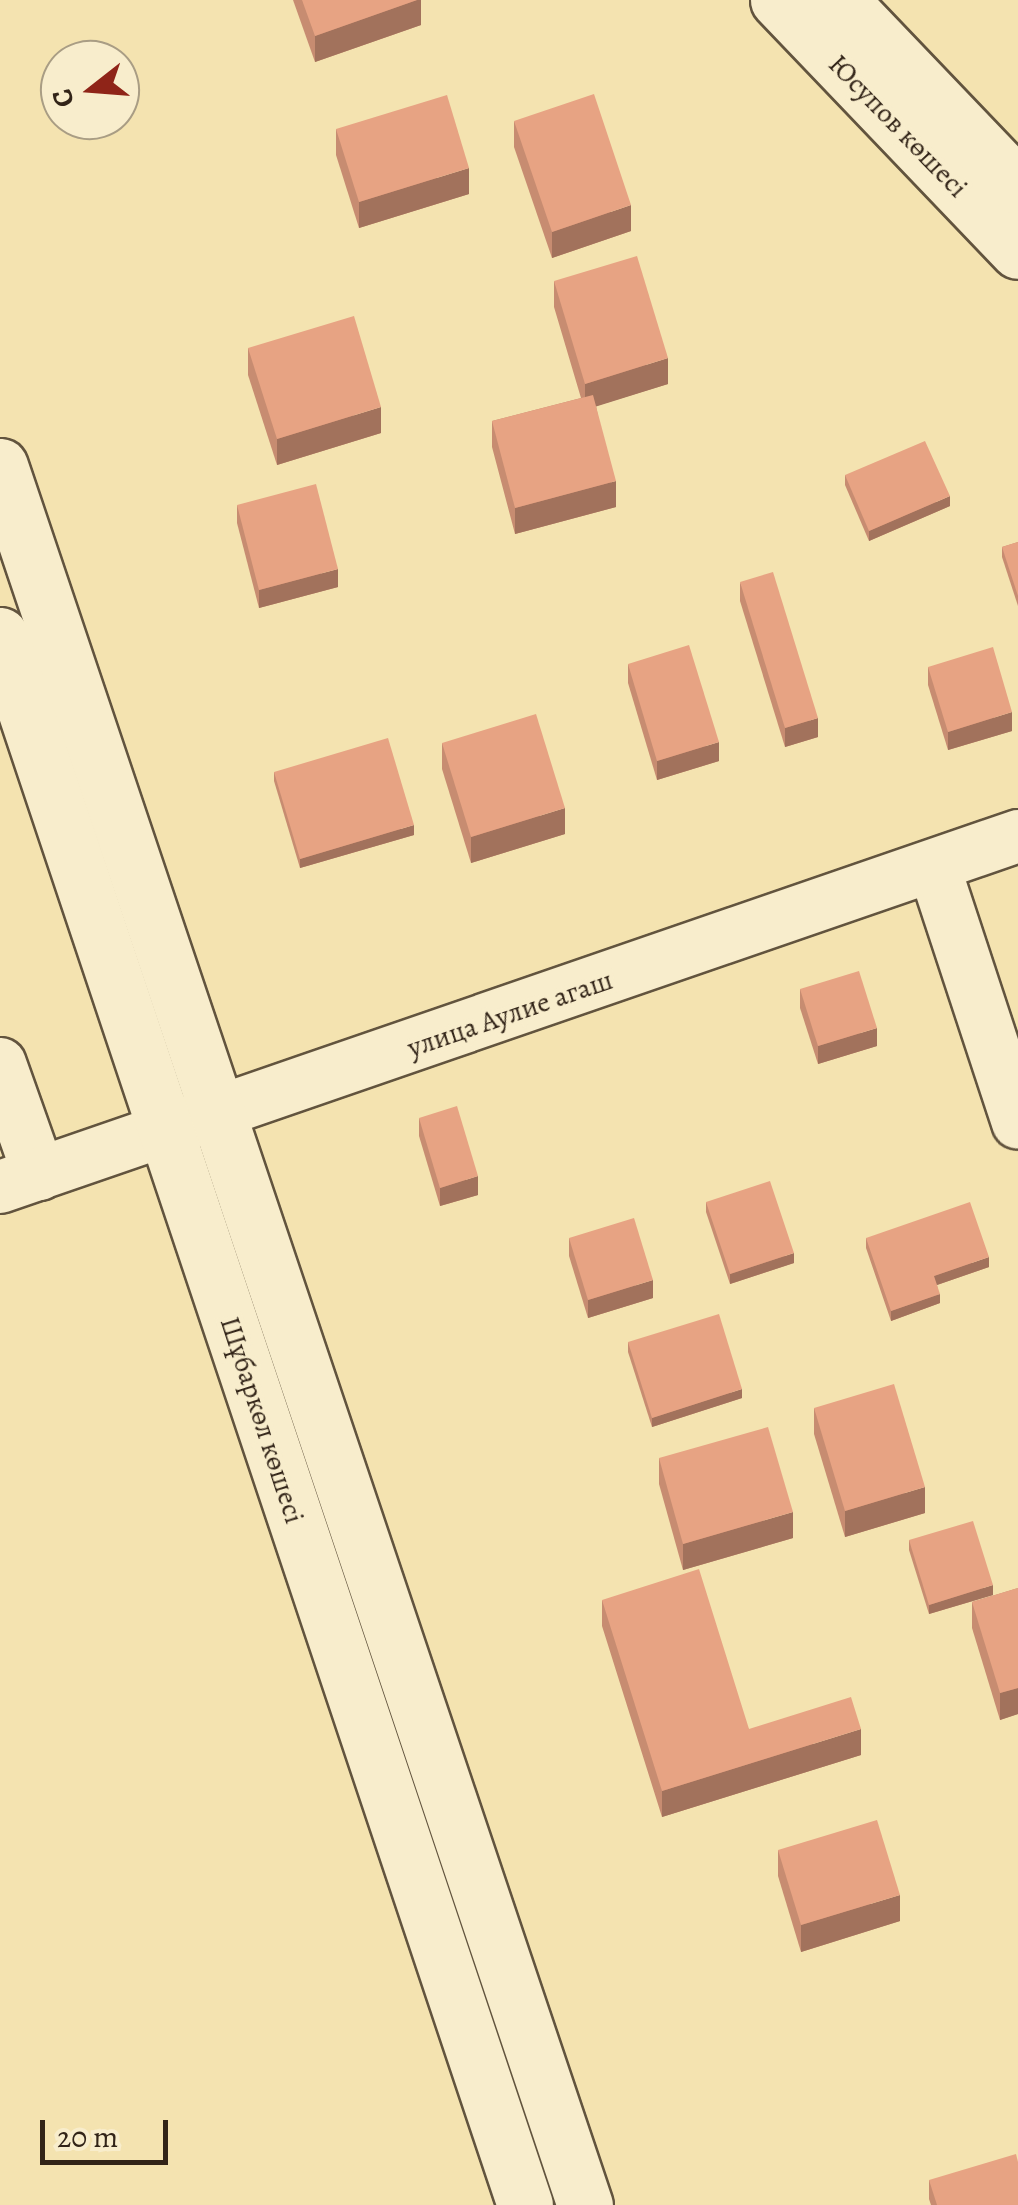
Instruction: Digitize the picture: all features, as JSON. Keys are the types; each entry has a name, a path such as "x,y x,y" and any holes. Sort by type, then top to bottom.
{"street":[{"name":"Юсупов көшесі","path":"778,0 1018,251"},
{"name":"Юсупов көшесі","path":"840,0 1018,186"},
{"path":"0,466 585,2205"},
{"name":"Шұбаркөл көшесі","path":"0,635 525,2205"},
{"name":"улица Аулие агаш","path":"19,1180 219,1115 1018,836"},
{"path":"934,867 1018,1123"},
{"path":"0,1064 19,1180"}],"building":[{"path":"302,0 417,0 315,36"},
{"path":"594,94 631,205 552,232 514,121"},
{"path":"447,95 469,168 359,202 336,129"},
{"path":"637,256 668,358 585,384 554,281"},
{"path":"354,316 381,407 277,439 248,348"},
{"path":"593,395 616,481 515,508 492,421"},
{"path":"925,441 950,496 869,531 845,475"},
{"path":"316,484 338,569 259,590 237,505"},
{"path":"1018,542 1018,596 1002,547"},
{"path":"773,572 818,718 785,728 740,582"},
{"path":"689,645 719,742 657,761 628,664"},
{"path":"993,647 1012,712 948,732 928,667"},
{"path":"536,714 565,808 471,837 442,743"},
{"path":"388,738 414,825 300,859 274,772"},
{"path":"859,971 877,1028 818,1046 800,989"},
{"path":"457,1106 478,1176 440,1188 419,1118"},
{"path":"770,1181 794,1253 730,1274 706,1202"},
{"path":"970,1202 989,1257 934,1276 940,1294 891,1311 866,1238"},
{"path":"634,1218 653,1280 588,1300 569,1238"},
{"path":"719,1314 742,1389 652,1418 628,1342"},
{"path":"894,1384 925,1487 845,1511 814,1408"},
{"path":"768,1427 793,1512 683,1544 659,1458"},
{"path":"973,1521 993,1585 929,1605 909,1540"},
{"path":"699,1569 749,1729 851,1697 861,1729 662,1791 602,1600"},
{"path":"1018,1588 1018,1688 1000,1693 972,1602"},
{"path":"877,1820 900,1895 801,1925 778,1850"},
{"path":"1016,2154 1018,2205 937,2205 929,2180"}]}
